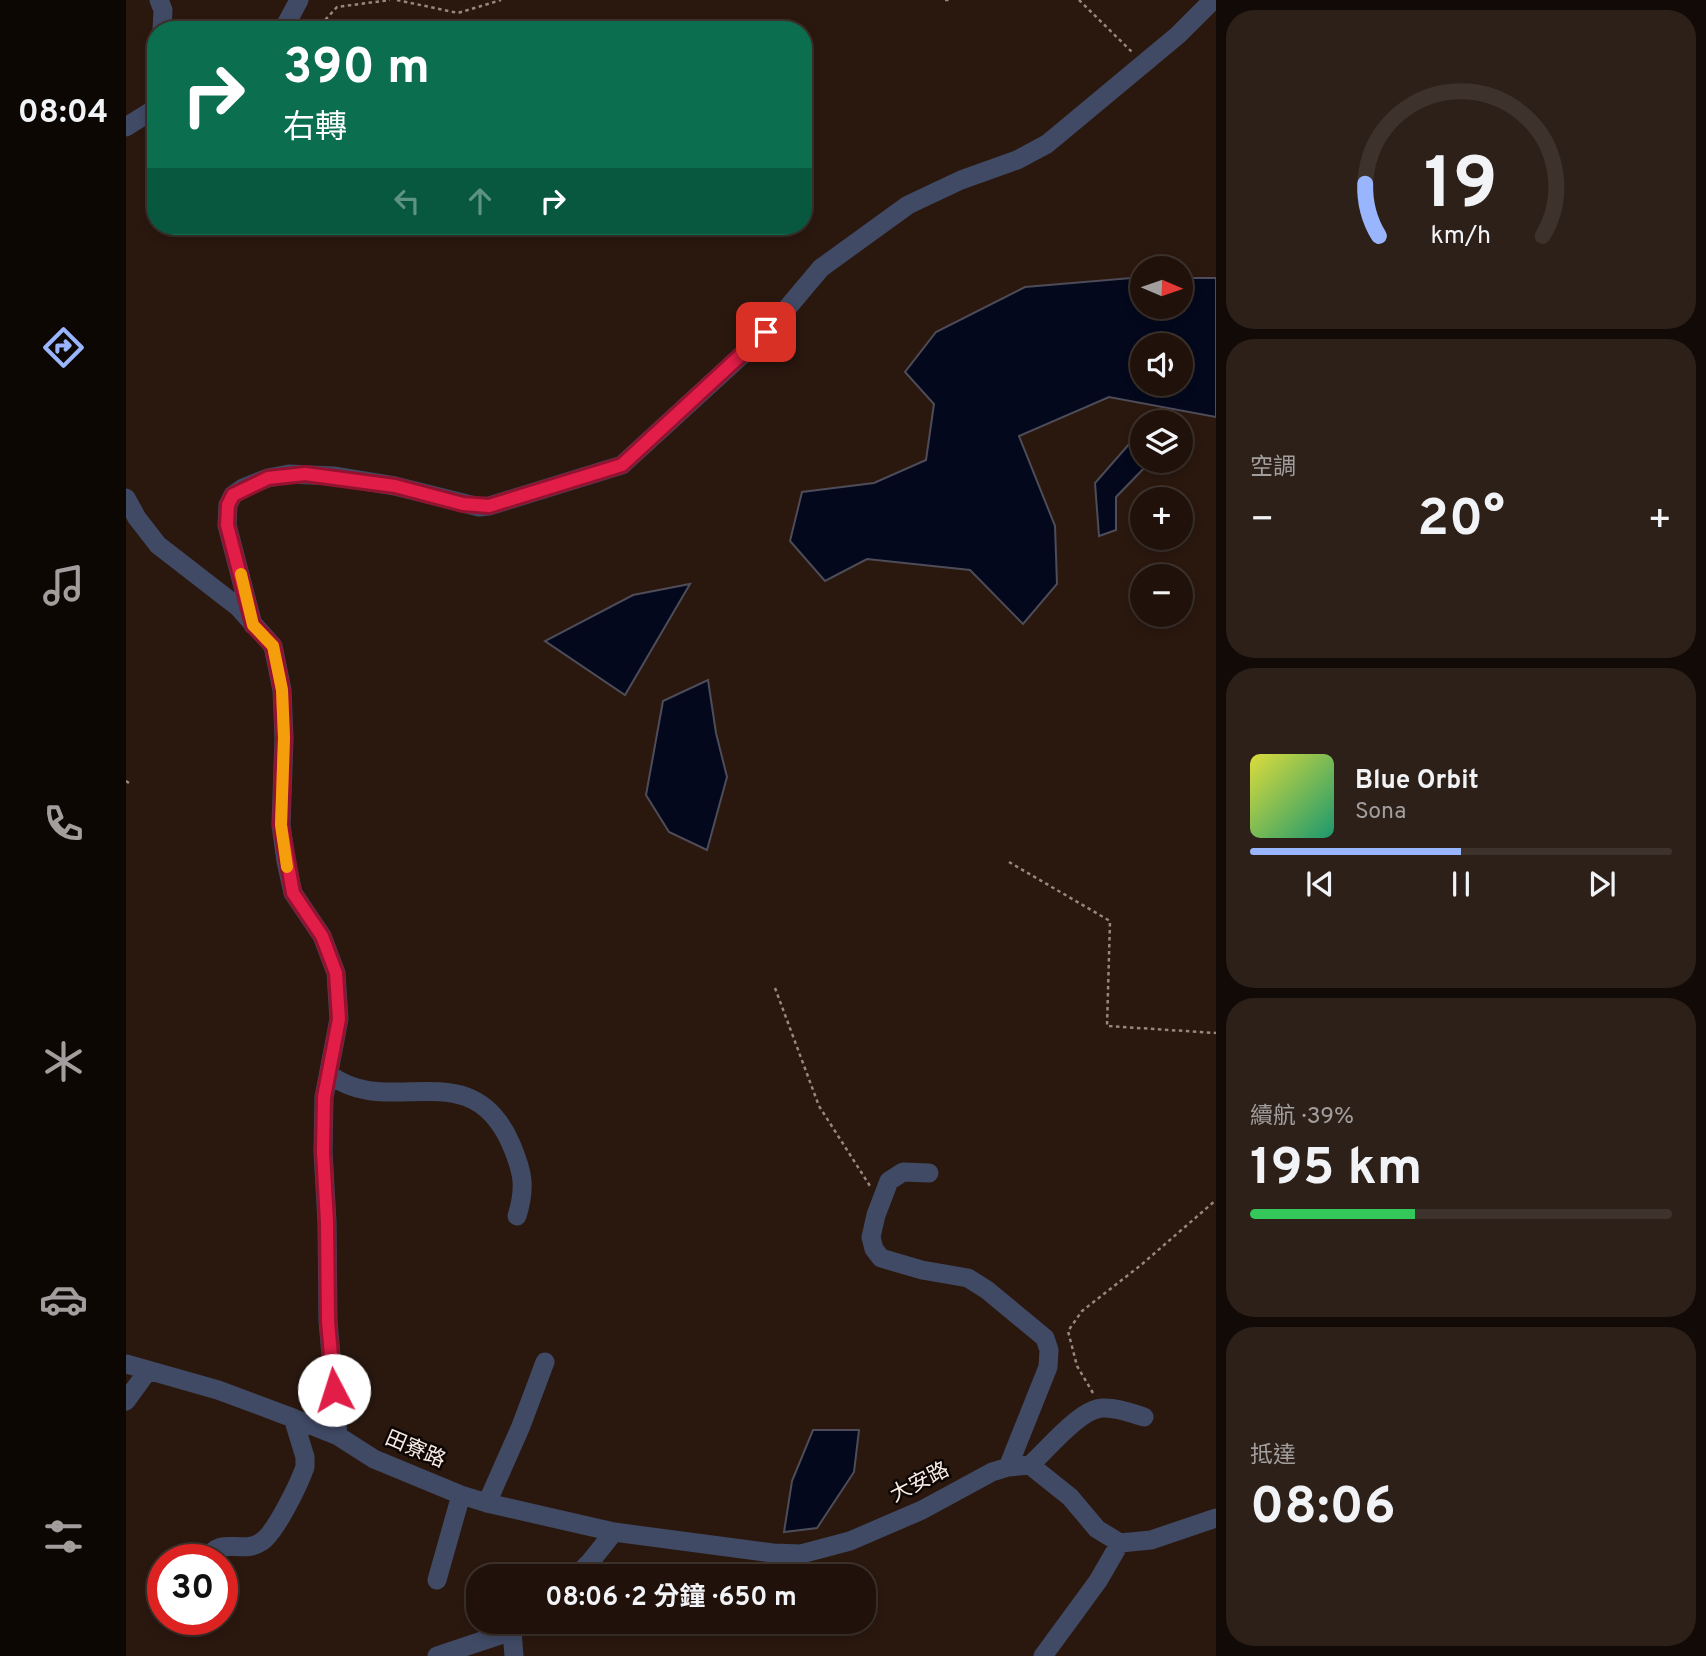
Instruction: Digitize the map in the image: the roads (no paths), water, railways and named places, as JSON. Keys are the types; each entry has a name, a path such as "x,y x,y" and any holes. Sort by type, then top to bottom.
{"street":[{"path":"159,0 163,10 162,21"},
{"path":"288,21 299,0"},
{"path":"253,625 227,525 228,505 233,495 268,478 305,474 395,486 479,507 622,465 766,332 821,268 908,205 961,180 1017,160 1047,144 1178,36 1213,0"},
{"path":"126,127 147,114"},
{"path":"126,498 158,545 238,607 273,646 282,690 284,738 281,825 293,893 322,936 336,973 339,1019 324,1097 323,1152 328,1321 338,1436"},
{"path":"329,1074 340,1083 357,1088 398,1092 436,1091 468,1096 491,1111 503,1126 519,1163 523,1195 517,1216"},
{"path":"929,1172 903,1172 889,1181 880,1202 871,1237 874,1249 881,1258 922,1270 968,1278 987,1290 1045,1338 1049,1350 1048,1367 1008,1466"},
{"path":"487,1503 521,1426 545,1362"},
{"name":"田寮路","path":"126,1364 218,1390 293,1418 338,1436 374,1459 461,1495 614,1532"},
{"path":"126,1401 147,1372"},
{"path":"1144,1417 1114,1408 1099,1408 1084,1414 1030,1465 1070,1497 1097,1529 1120,1543 1151,1540 1216,1518"},
{"path":"238,1547 253,1547 269,1536 305,1467 305,1457 293,1418"},
{"name":"大安路","path":"614,1532 773,1553 801,1554 850,1541 922,1510 992,1472 1008,1466 1030,1465"},
{"path":"437,1580 461,1495"},
{"path":"588,1564 614,1532"},
{"path":"1043,1656 1098,1581 1120,1543"},
{"path":"438,1656 498,1634"},
{"path":"514,1656 516,1634"}],"water":[{"path":"1130,278 1130,319 1193,319 1194,278 1216,278 1216,417 1193,413 1193,410 1179,410 1109,397 1019,436 1055,526 1057,584 1023,624 970,570 867,559 825,581 790,541 802,492 874,483 926,460 934,404 905,372 936,332 1025,287"},
{"path":"1130,443 1130,473 1139,473 1116,497 1116,530 1099,536 1095,483"},
{"path":"690,584 625,695 545,641 633,595"},
{"path":"708,680 716,733 727,777 707,850 669,832 646,795 663,701"},
{"path":"813,1430 859,1430 854,1472 817,1528 784,1532 792,1481"}]}
